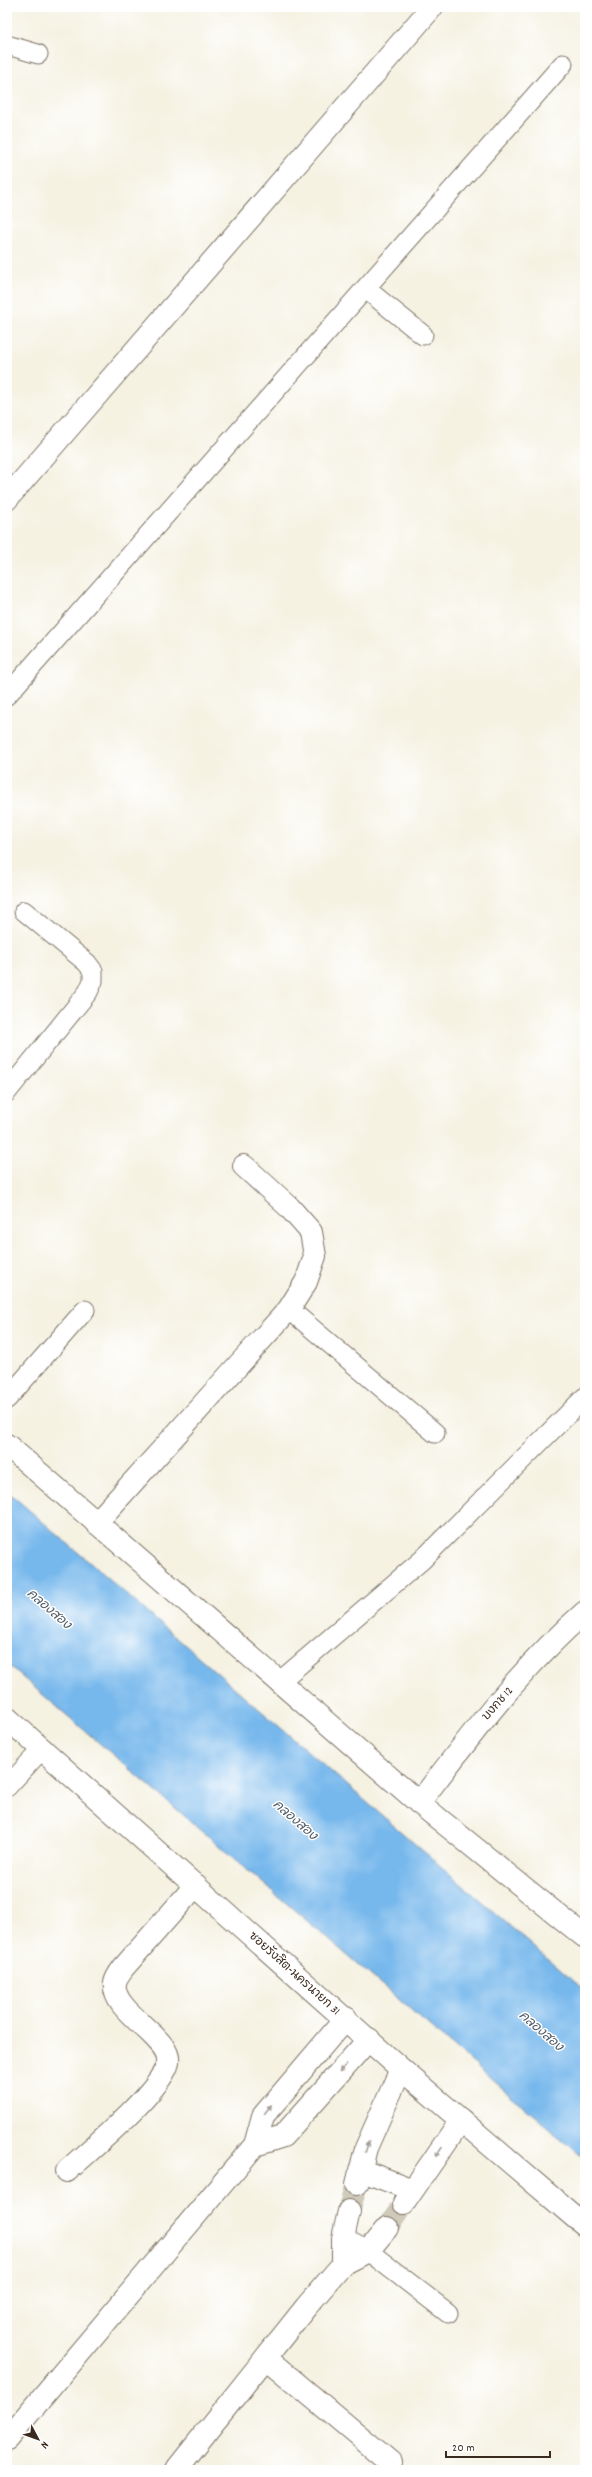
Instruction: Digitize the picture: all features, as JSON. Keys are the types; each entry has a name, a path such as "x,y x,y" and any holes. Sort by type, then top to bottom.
{"street":[{"path":"7,498 432,7"},
{"path":"96,1523 289,1309 306,1282 315,1256 312,1232 289,1207 244,1166"},
{"path":"7,1444 419,1803 585,1937"},
{"name":"บงกช 12","path":"419,1803 478,1726 537,1658 585,1612"},
{"name":"ซอยรังสิต-นครนายก 31","path":"7,1718 43,1748 346,2018 401,2069 585,2226"},
{"path":"67,2171 113,2129 156,2084 168,2064 165,2049 122,2004 115,1993 115,1981 124,1967 196,1885"},
{"path":"7,2439 255,2145 263,2116 346,2018"},
{"path":"255,2145 283,2136 369,2039"},
{"path":"401,2069 366,2148 359,2177 409,2197 461,2120"},
{"path":"343,2264 343,2238 350,2211"},
{"path":"176,2470 343,2264 368,2251 387,2228"},
{"path":"266,2358 390,2462"}],"lane":[{"path":"7,45 38,54"},
{"path":"7,695 563,64"},
{"path":"366,289 423,335"},
{"path":"7,1092 88,992 93,981 93,971 87,963 24,911"},
{"path":"289,1309 435,1433"},
{"path":"7,1399 85,1310"},
{"path":"279,1682 422,1560 585,1397"},
{"path":"7,1787 43,1748"},
{"path":"343,2238 368,2251 448,2313"}],"water":[{"name":"คลองสอง","path":"7,1491 585,1991 585,2159 7,1664"}],"tunnel":[{"path":"349,2211 357,2184"},
{"path":"387,2228 404,2203"}]}
